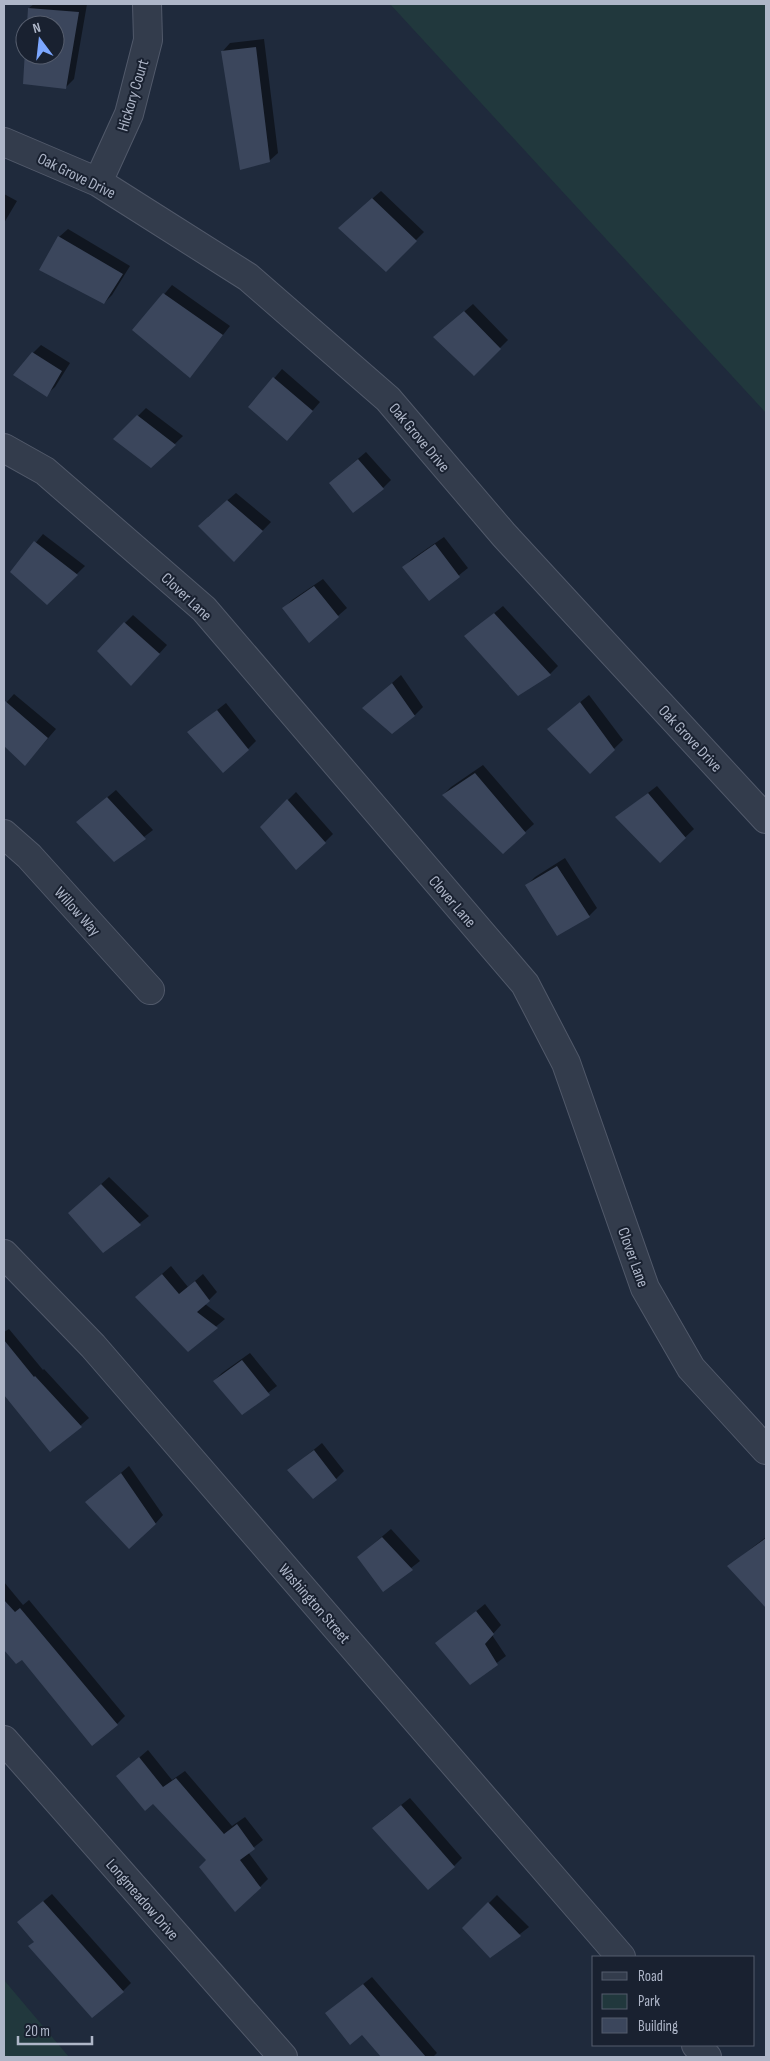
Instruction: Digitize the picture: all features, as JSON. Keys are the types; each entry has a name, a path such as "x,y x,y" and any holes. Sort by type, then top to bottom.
{"street":[{"name":"Hickory Court","path":"98,182 129,114 148,40 147,4"},
{"name":"Oak Grove Drive","path":"4,142 98,182 248,277 388,398 504,535 766,818"},
{"name":"Clover Lane","path":"4,448 45,471 204,609 525,984 566,1064 645,1288 691,1368 766,1450"},
{"name":"Willow Way","path":"4,834 28,856 150,990"},
{"name":"Washington Street","path":"4,1254 100,1354 620,1956"},
{"name":"Longmeadow Drive","path":"4,1740 283,2057"},
{"path":"697,2046 707,2057"}],"green space":[{"path":"390,4 766,4 766,413"},
{"path":"4,1980 69,2057 4,2057"}],"building":[{"path":"28,8 79,12 66,89 23,84 24,65 65,65 65,15 28,15"},
{"path":"256,47 270,162 240,170 221,51"},
{"path":"372,198 417,241 386,272 338,228"},
{"path":"58,236 123,274 104,304 39,270"},
{"path":"163,293 223,335 190,378 132,330"},
{"path":"464,311 501,349 474,376 433,337"},
{"path":"32,352 62,371 47,397 13,375"},
{"path":"273,377 313,411 287,441 248,407"},
{"path":"137,415 176,445 151,468 113,439"},
{"path":"358,459 384,489 353,513 329,483"},
{"path":"227,500 263,531 234,562 198,526"},
{"path":"34,541 78,575 47,605 10,572"},
{"path":"435,544 460,577 429,601 402,567"},
{"path":"314,586 339,617 309,643 282,608"},
{"path":"494,613 551,675 518,696 464,636"},
{"path":"124,622 160,654 131,686 97,651"},
{"path":"392,683 415,716 392,734 362,708"},
{"path":"4,700 48,738 25,766 4,746"},
{"path":"580,702 615,750 590,774 547,729"},
{"path":"217,710 249,750 223,773 187,732"},
{"path":"475,773 526,833 503,854 442,795"},
{"path":"648,793 686,838 660,863 615,817"},
{"path":"107,797 146,839 114,862 76,822"},
{"path":"287,799 326,843 296,870 260,827"},
{"path":"557,866 590,917 557,936 525,885"},
{"path":"101,1184 141,1225 103,1253 68,1213"},
{"path":"162,1274 179,1294 195,1281 210,1301 197,1312 218,1328 188,1352 135,1297"},
{"path":"4,1340 34,1377 82,1427 50,1452 4,1395"},
{"path":"242,1360 270,1395 242,1415 213,1381"},
{"path":"314,1450 337,1480 313,1499 287,1470"},
{"path":"121,1473 156,1524 129,1549 85,1502"},
{"path":"382,1537 413,1570 383,1592 357,1557"},
{"path":"766,1538 766,1608 727,1566"},
{"path":"4,1600 15,1612 20,1608 118,1725 92,1746 22,1660 16,1664 4,1650"},
{"path":"476,1611 494,1634 485,1644 498,1665 470,1685 435,1643"},
{"path":"139,1757 163,1787 176,1778 224,1834 237,1824 255,1849 240,1860 261,1888 235,1912 199,1867 206,1860 153,1804 145,1811 116,1776"},
{"path":"401,1805 455,1867 428,1890 372,1828"},
{"path":"43,1901 124,1992 92,2018 28,1946 34,1942 17,1922"},
{"path":"488,1902 521,1936 490,1958 462,1928"},
{"path":"363,1984 426,2057 381,2057 362,2035 350,2045 325,2013"}]}
